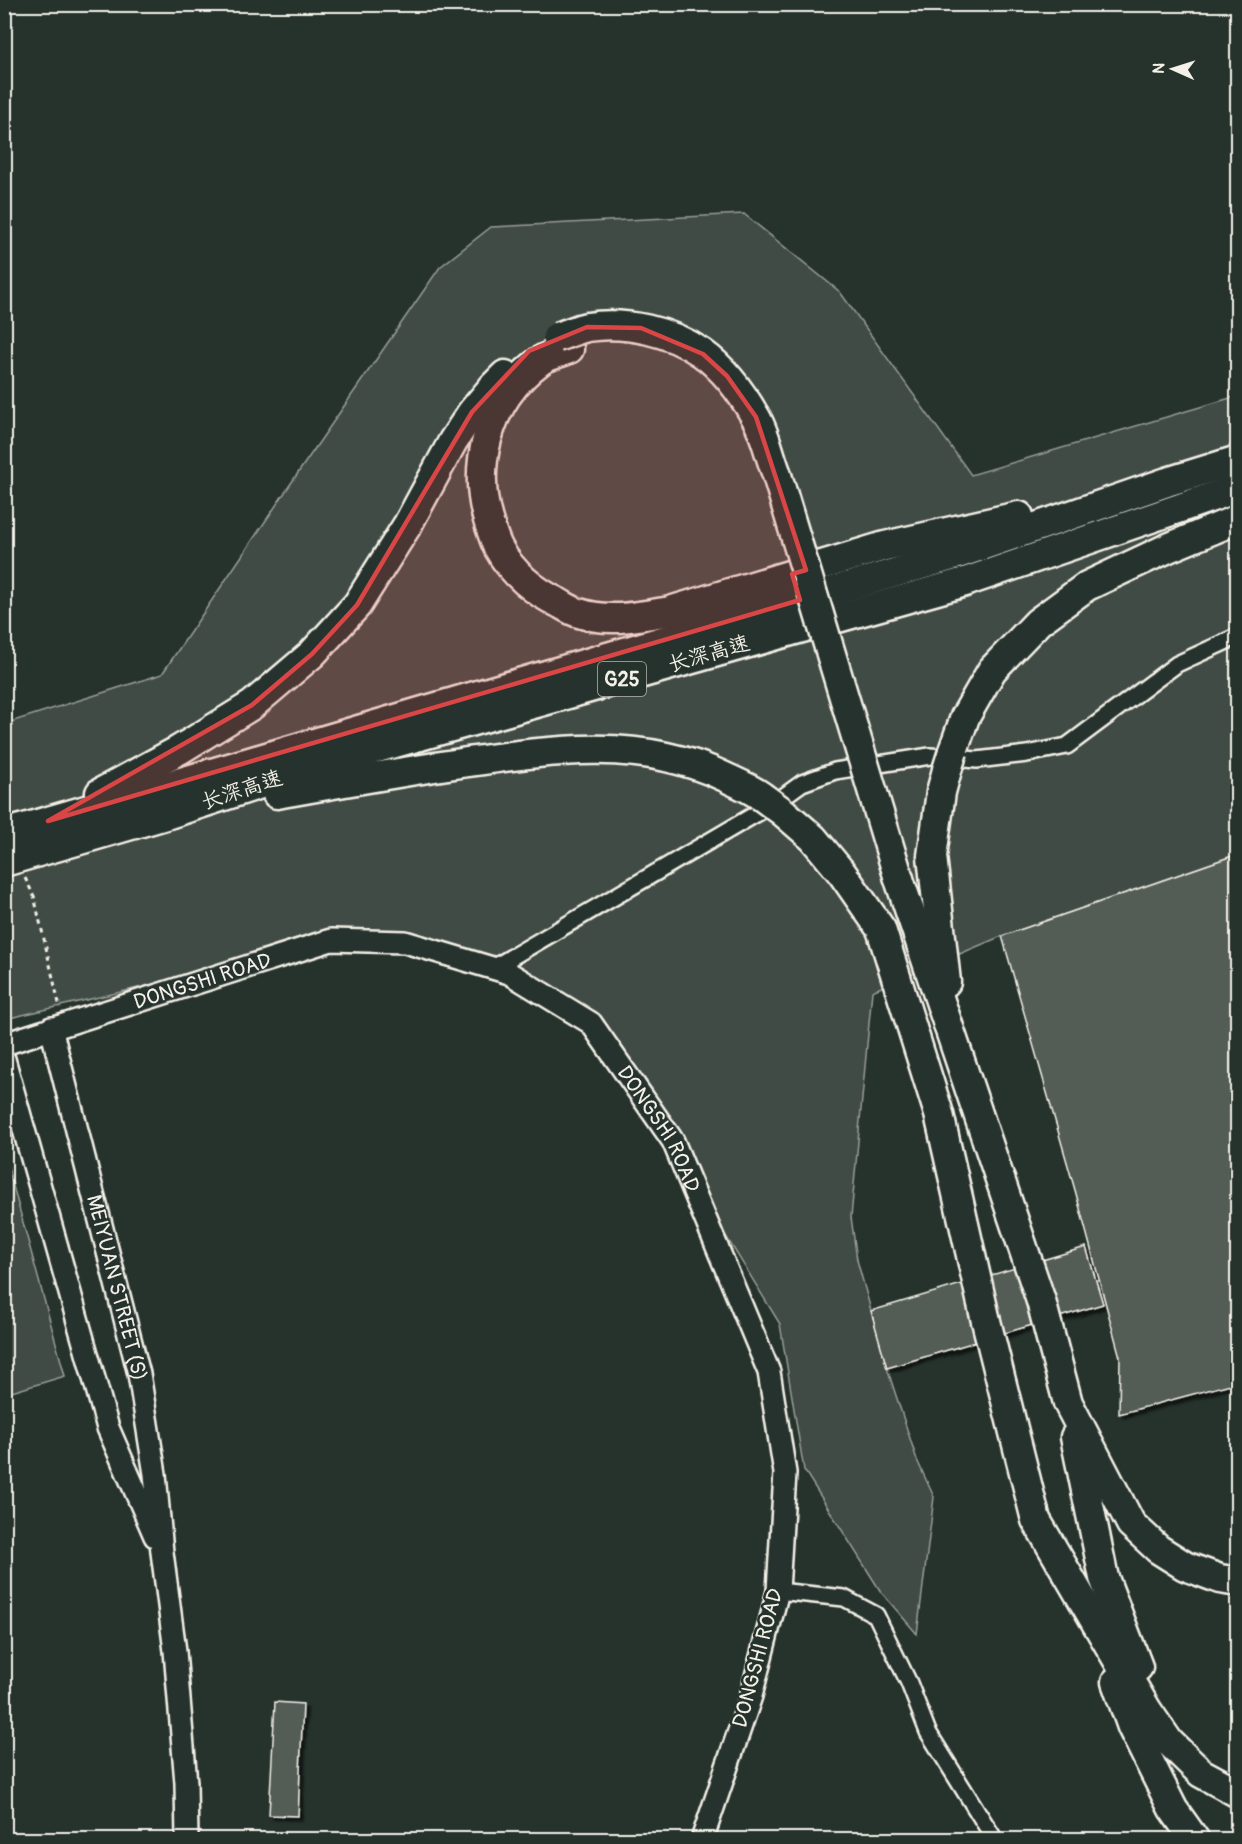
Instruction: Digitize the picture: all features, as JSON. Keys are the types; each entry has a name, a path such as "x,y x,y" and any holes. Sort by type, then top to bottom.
{"highway":[{"path":"1167,482 885,546 670,611 635,617 608,618 579,613 543,596 518,574 499,549 486,517 481,479 485,441 500,404 519,380 541,360 587,327 641,328 679,340 703,354 727,376 756,417 776,472 892,882 919,985 939,1114 985,1317 1036,1520 1147,1710 1169,1742 1206,1767 1238,1793"},
{"path":"48,821 179,750 252,705 312,654 357,605 408,524 453,441 472,412 493,387 530,351 563,343"},
{"name":"长深高速","path":"4,834 952,556 1238,460"},
{"name":"长深高速","path":"15,869 169,814 331,761 965,582 1238,488"},
{"path":"955,1049 942,955 932,855 941,792 965,717 993,670 1038,622 1087,586 1168,548 1238,519"},
{"path":"169,814 394,772 561,749 610,749 653,754 702,766 753,790 813,838 842,873 881,928 939,1114"},
{"path":"892,882 955,1049 1041,1301 1068,1403 1104,1578 1134,1658 1149,1691 1206,1767 1238,1778"},
{"path":"1068,1403 1131,1524 1158,1549 1185,1566 1220,1579 1238,1582"},
{"path":"1091,1615 1132,1727 1173,1809 1195,1839"}],"street":[{"path":"493,968 773,804 802,783 835,771 930,756 977,760 1027,754 1066,746 1177,664 1238,636"},
{"name":"DONGSHI ROAD","path":"4,1044 331,940 405,942 509,973 591,1023 673,1141 769,1372 785,1473 778,1591 751,1696 702,1839"},
{"name":"MEIYUAN STREET (S)","path":"58,1026 139,1374 155,1474 162,1552 176,1651 186,1783 187,1839"},
{"name":"MEIYUAN STREET (S)","path":"4,1059 108,1428 162,1552"},
{"path":"778,1591 844,1598 876,1615 909,1683 927,1732 995,1839"}],"path":[{"path":"15,869 34,896 58,1026"}],"highlighted area":[{"path":"587,327 641,328 703,354 727,376 756,417 806,570 792,574 800,600 48,821 252,705 312,654 357,605 472,412 529,351"}],"shaded area":[{"path":"744,214 840,292 971,475 1237,396 1237,854 1002,936 872,991 851,1217 857,1260 887,1368 917,1460 934,1497 917,1634 881,1592 804,1470 780,1324 591,1023 493,968 404,942 300,950 5,1019 4,724 162,674 440,267 491,227"},
{"path":"4,1153 65,1376 5,1394 4,1394"}],"building":[{"path":"1238,854 1238,1382 1119,1414 1120,1357 1002,936"},
{"path":"1086,1247 1103,1304 887,1368 871,1311"},
{"path":"275,1702 303,1704 298,1816 269,1815"}]}
